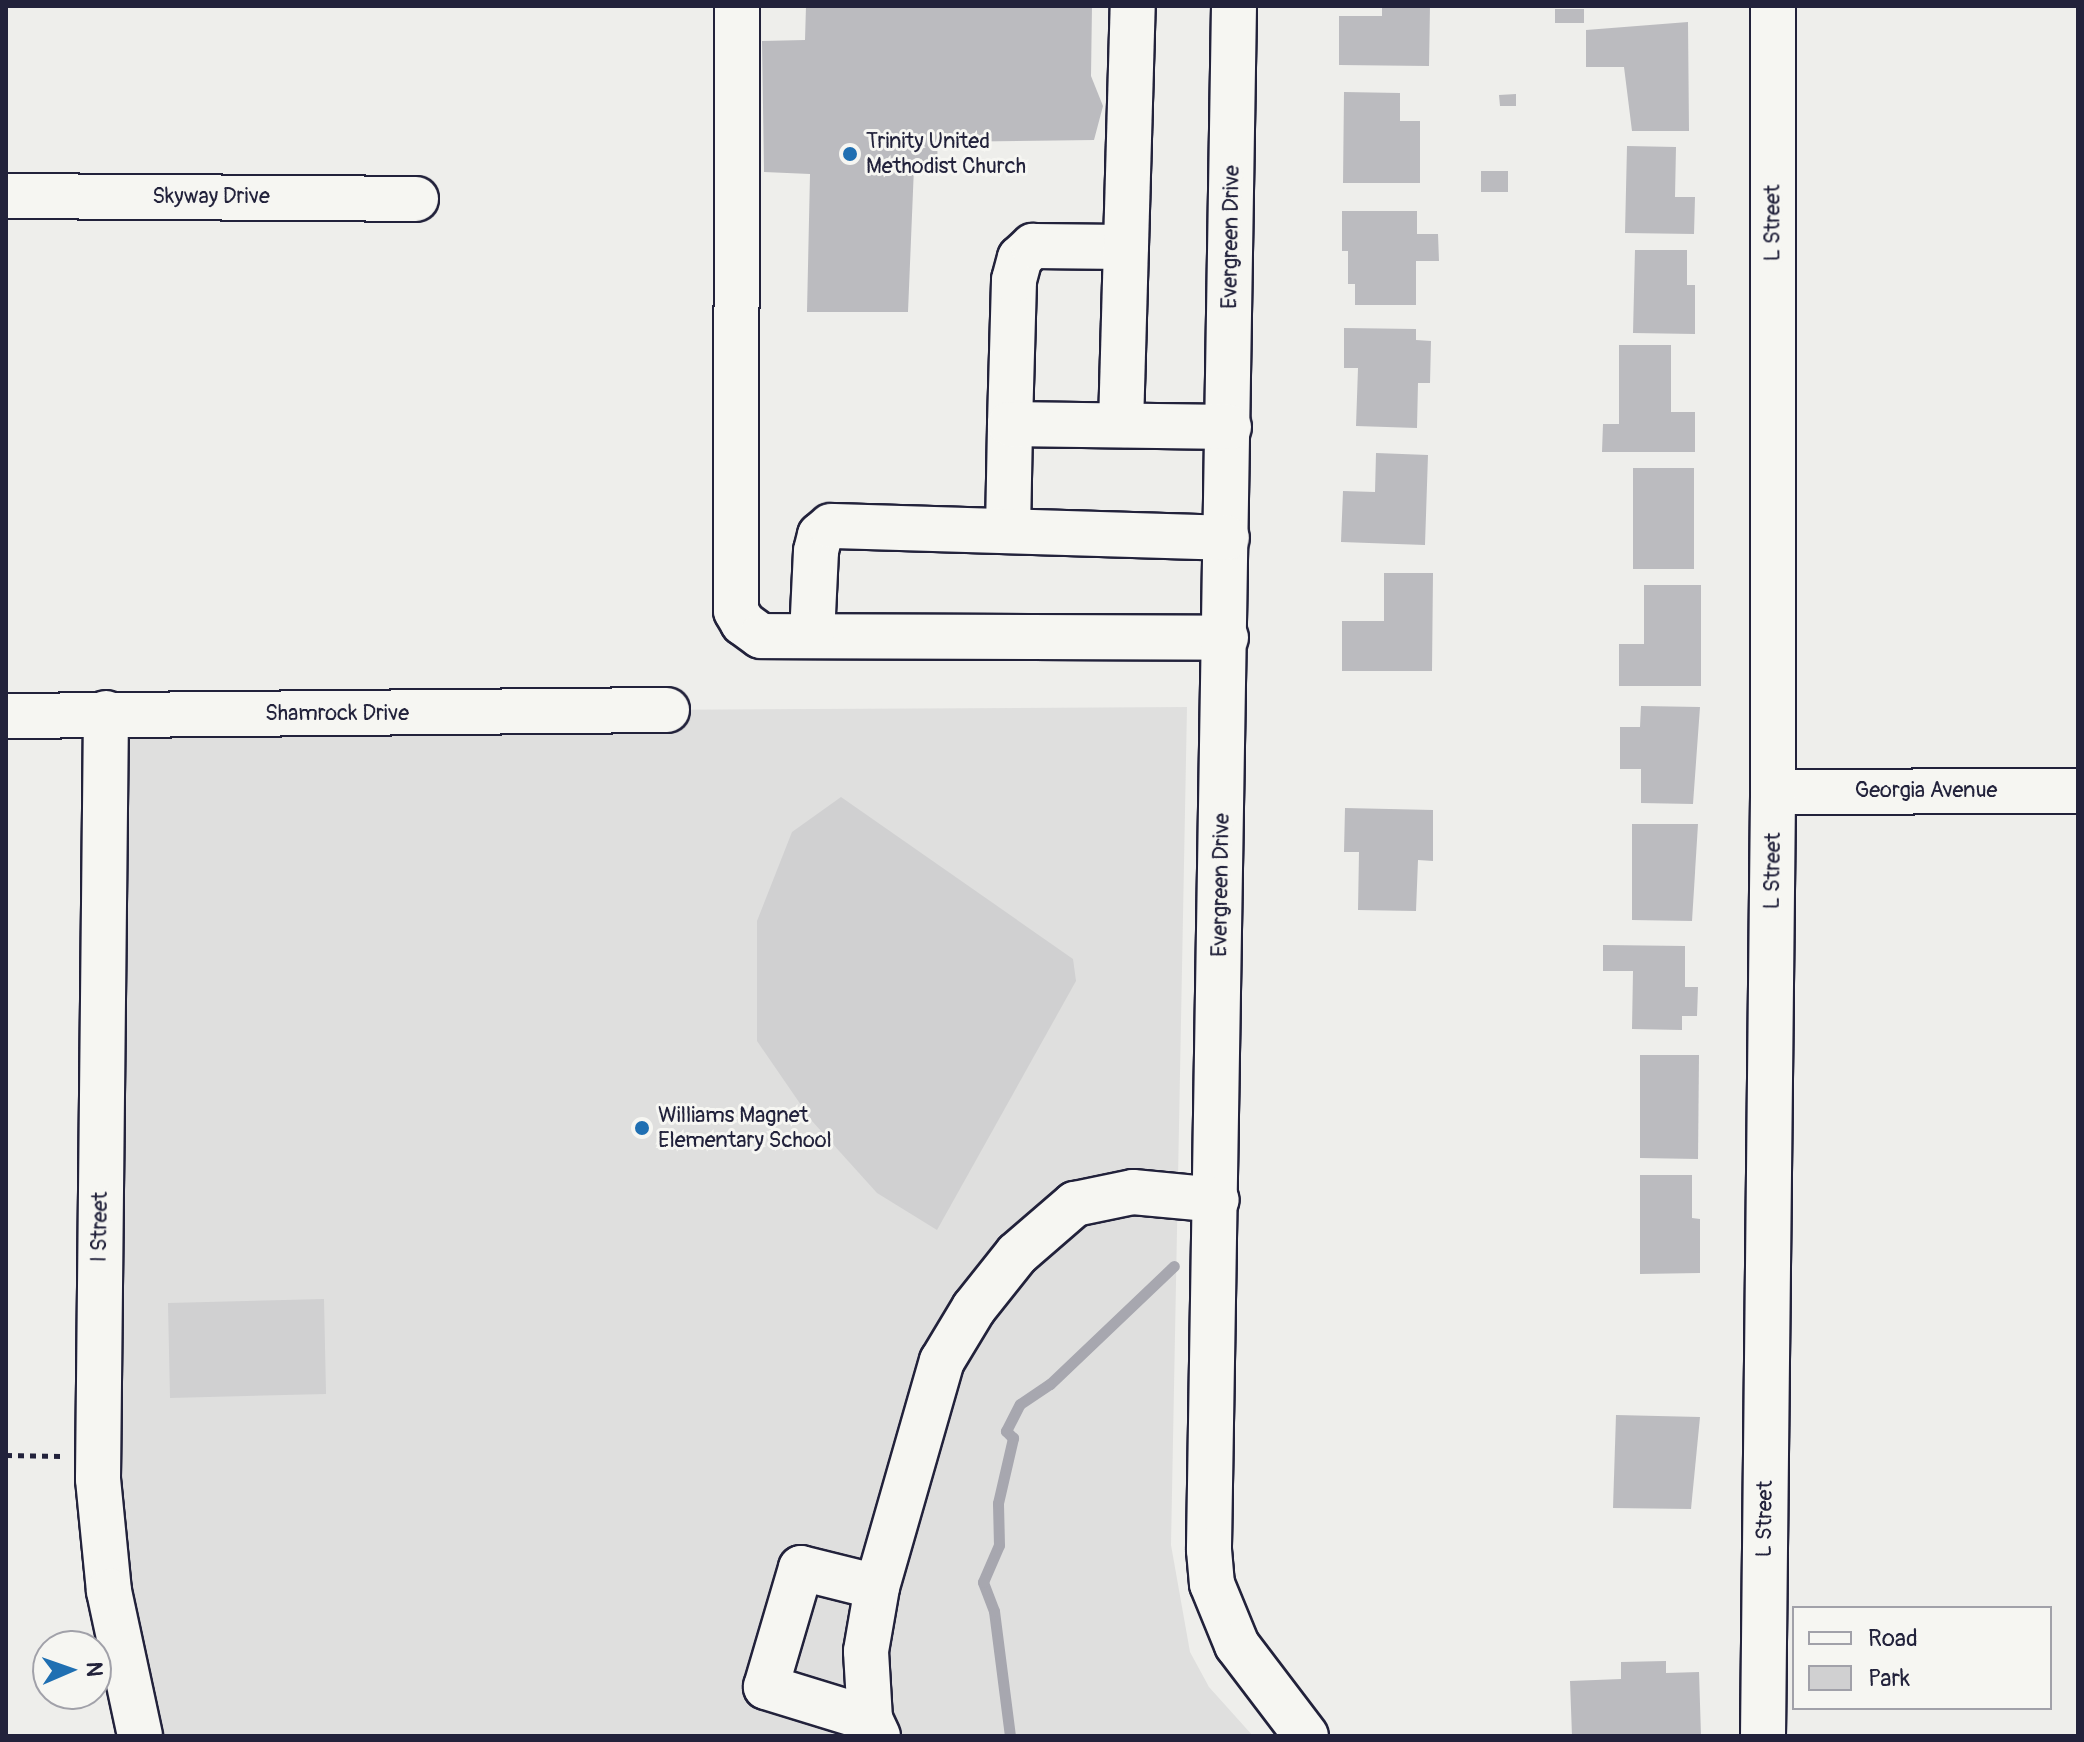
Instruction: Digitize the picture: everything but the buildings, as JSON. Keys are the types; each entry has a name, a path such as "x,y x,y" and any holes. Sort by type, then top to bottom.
{"street":[{"path":"737,6 736,611 761,636 1226,638"},
{"path":"1121,425 1133,6"},
{"name":"Evergreen Drive","path":"1234,6 1212,1584 1237,1645 1306,1736"},
{"name":"L Street","path":"1763,1736 1773,792 1773,6"},
{"name":"Skyway Drive","path":"6,196 416,199"},
{"path":"1008,531 1014,280 1020,258 1033,246 1126,247"},
{"path":"1010,424 1229,427"},
{"path":"812,636 816,551 820,535 831,526 1227,538"},
{"name":"Shamrock Drive","path":"6,716 667,710"},
{"name":"I Street","path":"106,713 98,1456 109,1591 140,1736"},
{"name":"Georgia Avenue","path":"1773,792 2078,791"},
{"path":"877,1587 801,1568 766,1687 874,1728 866,1651 877,1587 942,1361 1017,1254 1047,1224 1098,1197 1162,1192 1217,1200"}],"path":[{"path":"6,1455 98,1456"}],"shaded area":[{"name":"Williams Magnet Elementary School","path":"1187,707 1171,1545 1190,1652 1209,1687 1253,1736 140,1736 103,1542 106,713"}],"green space":[{"path":"841,797 1073,959 1076,981 937,1230 877,1193 812,1121 757,1041 757,921 792,832"},
{"path":"324,1299 326,1394 170,1398 168,1303"}],"waterway":[{"path":"1010,1736 994,1611 983,1582 999,1545 998,1503 1013,1438 1006,1431 1020,1404 1050,1384 1174,1266"}],"place":[{"name":"Trinity United Methodist Church","path":"850,154"},
{"name":"Williams Magnet Elementary School","path":"642,1128"}]}
